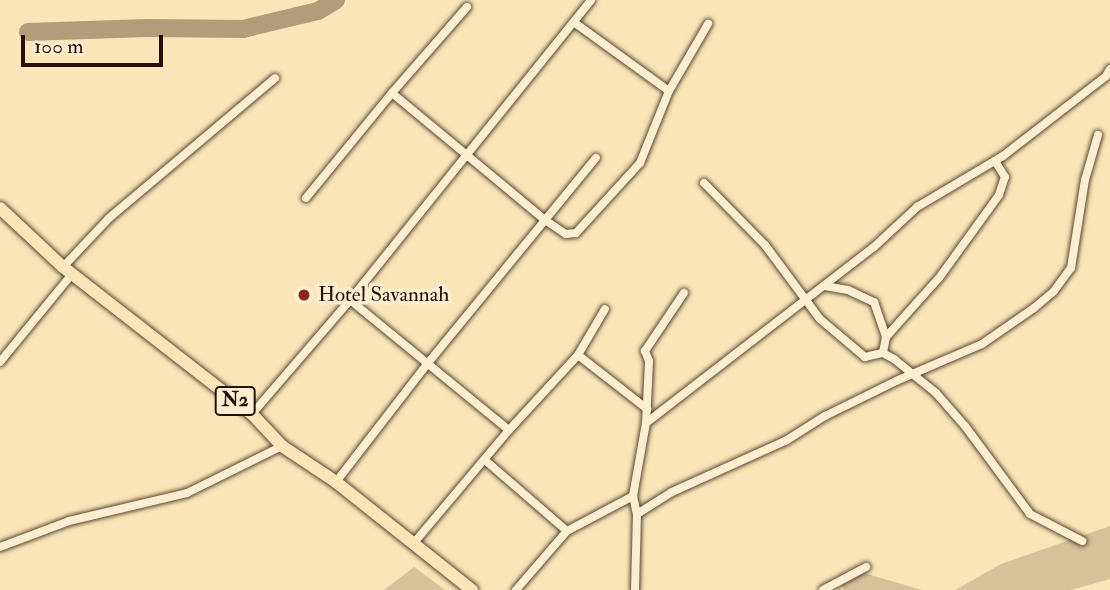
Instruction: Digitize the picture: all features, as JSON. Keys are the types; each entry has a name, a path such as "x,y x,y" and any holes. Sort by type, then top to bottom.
{"highway":[{"name":"N2","path":"0,208 68,271 252,414 282,446 336,482 472,590"}],"street":[{"path":"252,414 349,300 591,0"},
{"path":"306,198 467,7"},
{"path":"575,23 669,91"},
{"path":"392,93 545,220 566,233 576,233 640,163 669,91 708,24"},
{"path":"646,423 803,300 825,286 917,207 995,161 1106,76 1110,69"},
{"path":"0,362 109,218 275,78"},
{"path":"637,514 672,492 787,440 825,416 982,344 1054,291 1071,268 1075,254 1085,180 1098,135"},
{"path":"336,482 428,363 596,158"},
{"path":"886,337 939,278 999,195 1005,177 995,161"},
{"path":"704,183 765,245 803,300 857,352 865,357 883,354 936,393 965,426 1030,514 1082,541"},
{"path":"825,286 856,292 874,302 886,337 883,354"},
{"path":"635,590 637,514 633,496 646,423 649,361 645,351 684,293"},
{"path":"349,300 509,430"},
{"path":"413,544 486,461 509,430 578,355 605,309"},
{"path":"578,355 647,409"},
{"path":"0,548 69,521 187,493 282,446"},
{"path":"486,461 567,531"},
{"path":"516,590 567,531 633,496"},
{"path":"823,590 866,567"}],"shaded area":[{"path":"1110,526 1110,579 1071,590 955,590 1001,564"},
{"path":"414,567 445,590 384,590"},
{"path":"864,573 922,590 844,590 840,577"}],"waterway":[{"path":"28,32 147,28 243,29 318,11 336,0"}],"place":[{"name":"Hotel Savannah","path":"304,295"}]}
